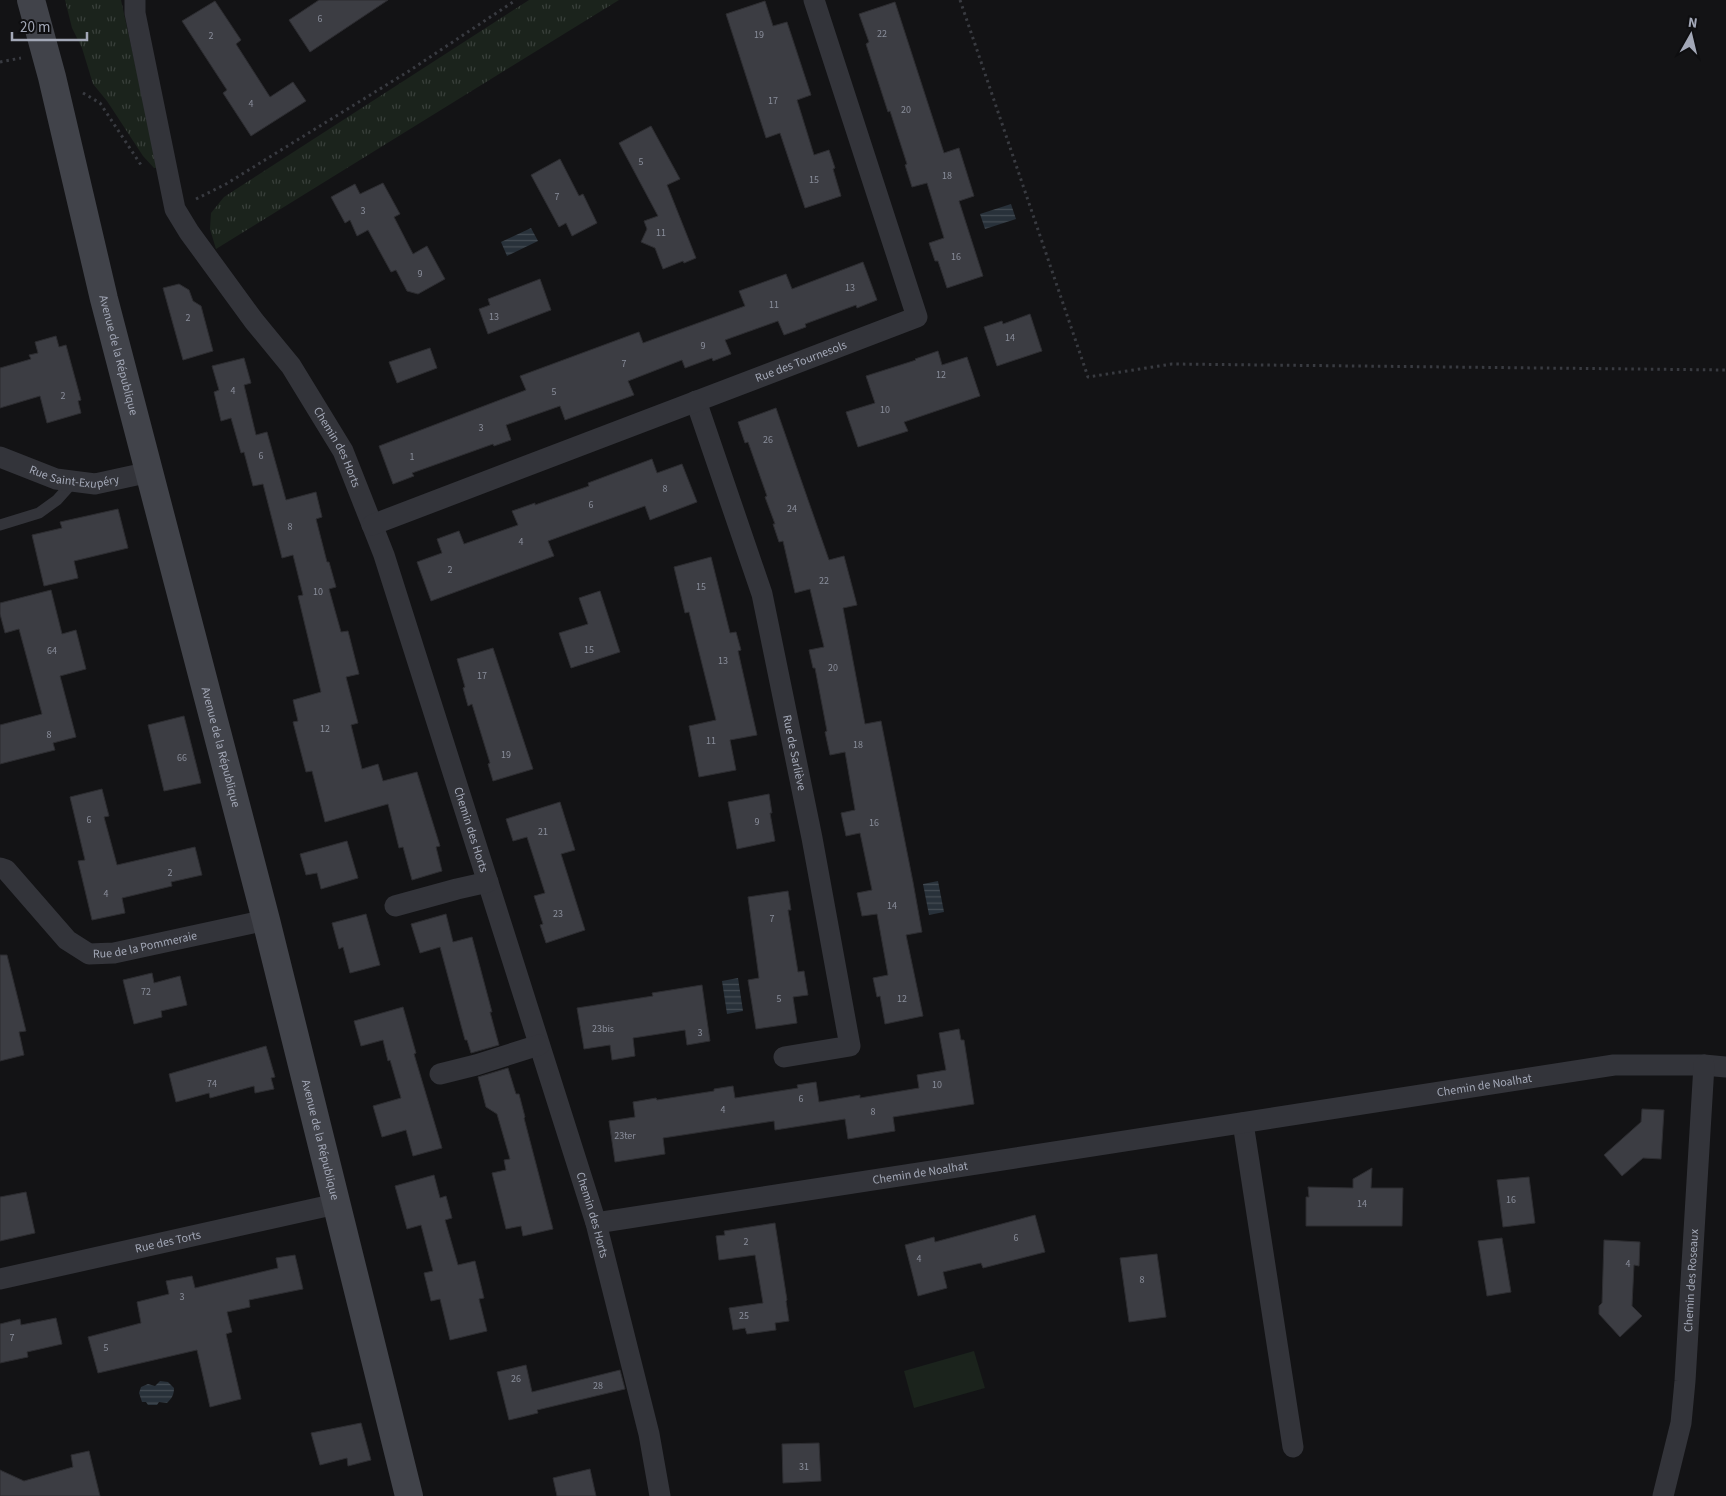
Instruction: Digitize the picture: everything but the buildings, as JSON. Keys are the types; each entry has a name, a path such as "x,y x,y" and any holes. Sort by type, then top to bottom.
{"street":[{"name":"Avenue de la République","path":"31,0 52,77 104,299 266,920 409,1496"},
{"name":"Chemin des Horts","path":"135,0 135,13 175,209 189,232 254,321 296,374 343,451 384,555 596,1223 649,1434 660,1496"},
{"name":"Rue des Tournesols","path":"372,526 917,317 814,0"},
{"name":"Rue de Sarliève","path":"696,402 762,594 812,838 850,1046 784,1057"},
{"name":"Rue Saint-Exupéry","path":"0,457 56,479 95,484 150,472"},
{"name":"Rue de la Pommeraie","path":"0,868 6,870 67,940 89,954 114,953 266,920"},
{"path":"396,906 457,888 488,882"},
{"path":"440,1074 540,1045"},
{"name":"Chemin de Noalhat","path":"596,1223 1614,1065 1726,1066"},
{"name":"Chemin des Roseaux","path":"1663,1496 1681,1423 1685,1381 1704,1065"},
{"path":"1243,1123 1293,1447"},
{"name":"Rue des Torts","path":"0,1279 336,1204"}],"lane":[{"path":"0,525 40,513 57,500 74,481"}],"path":[{"path":"175,209 226,184 409,71 516,0"},
{"path":"960,0 1088,377 1172,364 1726,370"},
{"path":"83,93 100,103 142,166"}],"green space":[{"path":"65,0 121,0 158,168 154,168 143,156 107,101 93,84 82,48 72,28"},
{"path":"529,0 619,0 216,249 210,229 211,213 224,197"},
{"path":"974,1351 985,1388 914,1408 904,1371"}],"shaded area":[{"path":"1011,204 1016,219 985,229 980,214"},
{"path":"531,228 538,241 507,256 501,242"},
{"path":"938,881 944,912 929,915 923,884"},
{"path":"738,978 743,1011 727,1014 722,981"},
{"path":"160,1381 168,1382 174,1388 170,1400 167,1403 159,1402 157,1405 148,1405 146,1402 142,1402 139,1393 141,1387 148,1384 155,1386"}]}
